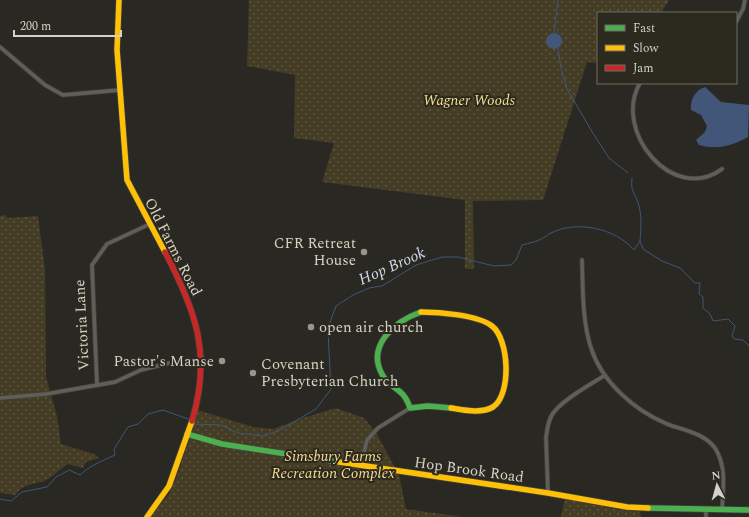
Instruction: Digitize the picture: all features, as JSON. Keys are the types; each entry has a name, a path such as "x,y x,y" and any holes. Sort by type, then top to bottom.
{"street":[{"name":"Old Farms Road","path":"120,0 117,50 127,180 133,196 150,224 182,286 202,347 202,366 198,400 169,486 147,517"},
{"path":"737,20 743,9 745,0"},
{"path":"0,47 45,85 63,95 120,90"},
{"path":"640,84 634,104 634,119 638,136 654,160 663,169 685,177 701,179 713,176 722,169"},
{"name":"Victoria Lane","path":"98,385 92,265 107,244 150,224"},
{"path":"582,260 586,325 591,349 605,375 630,401 646,413 666,423 698,435 710,442 720,457 724,474 722,510"},
{"path":"361,466 368,440 378,428 410,408 434,406 483,411 495,406 501,397 505,381 504,341 498,330 489,322 432,312 410,315 396,324 386,334 380,347 378,361 379,368 385,379 401,391 410,408"},
{"path":"0,398 46,394 115,382 141,370 161,365 194,361 202,357"},
{"path":"194,361 202,366"},
{"path":"548,493 546,438 547,429 552,416 555,411 570,399 605,375"},
{"name":"Hop Brook Road","path":"187,434 222,444 548,493 627,507 749,510"},
{"path":"706,510 706,517"}],"green space":[{"name":"Wagner Woods","path":"249,0 669,0 662,12 597,12 597,63 587,62 543,200 473,201 474,269 465,269 465,200 322,182 334,143 294,138 295,75 247,66"},
{"path":"5,215 8,218 38,216 45,270 46,377 57,416 61,444 94,454 99,458 86,462 83,468 68,464 44,481 24,487 16,495 0,493 0,216"},
{"name":"Simsbury Farms Recreation Complex","path":"336,408 364,418 377,434 399,475 406,509 463,517 150,517 169,494 178,473 198,410 253,427 273,429"},
{"path":"565,498 621,510 640,511 641,517 561,517"}],"water":[{"path":"554,33 560,35 562,41 560,47 554,49 548,47 546,41 548,35"},
{"path":"705,87 721,102 749,105 748,137 736,143 718,147 699,145 696,140 705,132 707,126 701,115 691,110 691,106 692,99 698,90"}],"waterway":[{"path":"554,33 558,0"},
{"path":"558,48 561,68 567,89 609,158 628,173"},
{"path":"632,178 633,190 641,214 640,241"},
{"name":"Hop Brook","path":"194,424 221,425 238,433 263,436 278,431 316,409 331,389 328,332 336,306 353,295 369,288 382,286 416,265 442,257 458,257 494,266 511,265 516,260 522,245 538,240 561,229 572,227 595,228 617,236 634,250 640,241 643,249 662,261 680,268 695,283 700,283 699,294 703,297 703,308 710,314 713,321 728,319 735,326 732,336 734,339 743,340 749,346"},
{"name":"Hop Brook","path":"0,499 11,501 22,492 47,487 56,477 69,470 80,475 92,466 115,455 114,449 128,427 138,424 148,414 163,410 188,419"}],"traffic: fast":[{"path":"421,312 411,316 393,328 386,336 380,345 378,365 386,381 401,392 410,408 428,406 451,408"},
{"path":"187,434 222,444 339,462"},
{"path":"648,508 749,510"}],"traffic: slow":[{"path":"119,0 117,50 127,180 165,252"},
{"path":"421,312 448,314 478,319 492,326 498,333 502,342 505,354 506,379 499,400 493,407 483,410 472,411 451,408"},
{"path":"147,517 169,486 192,421"},
{"path":"339,462 548,493 627,507 648,508"}],"traffic: jam":[{"path":"165,252 185,294 198,334 201,375 198,397 192,421"}],"place":[{"name":"CFR Retreat House","path":"364,252"},
{"name":"open air church","path":"311,327"},
{"name":"Pastor's Manse","path":"222,361"},
{"name":"Covenant Presbyterian Church","path":"253,373"}]}
